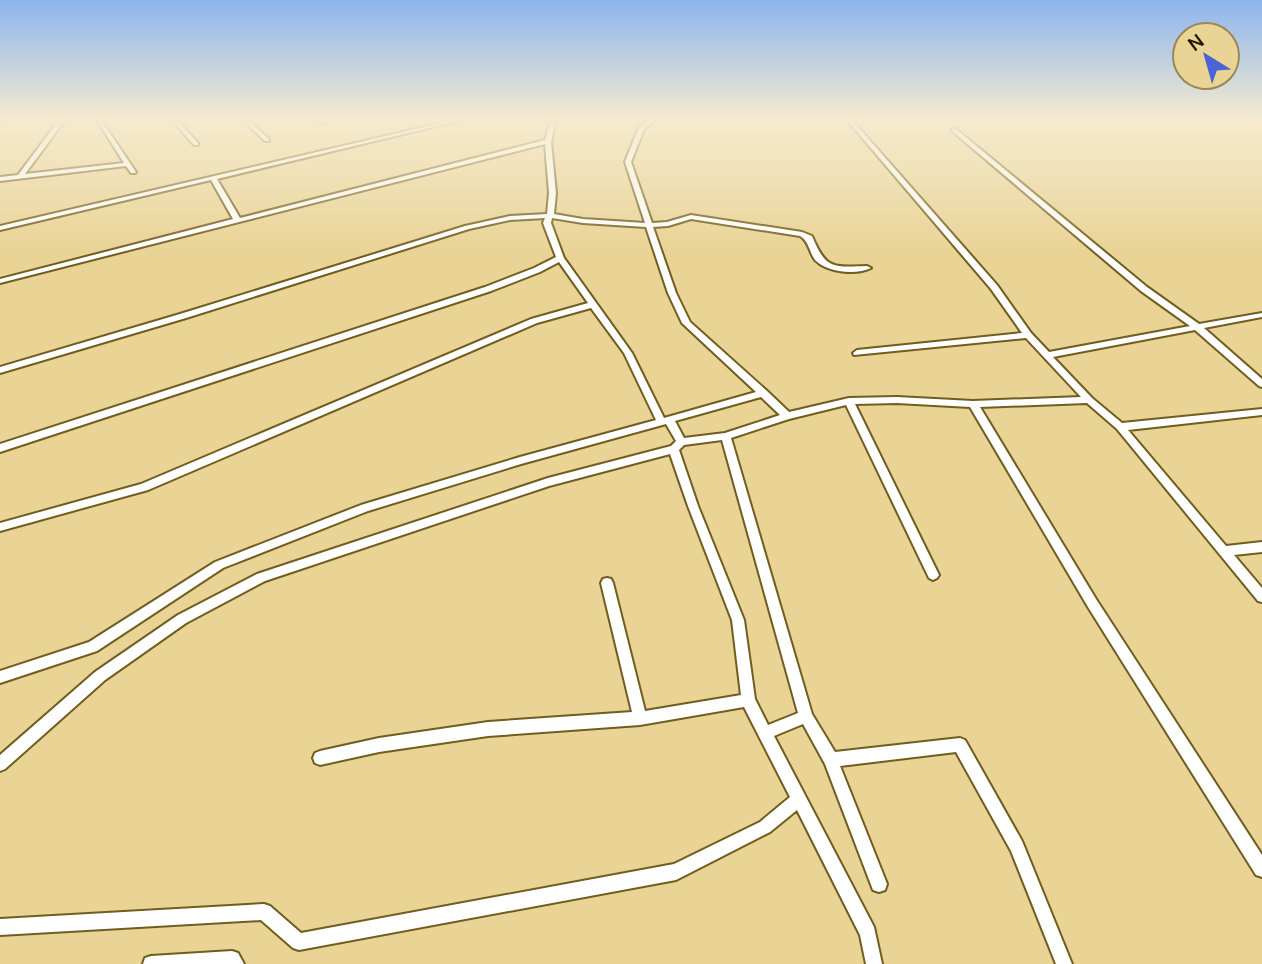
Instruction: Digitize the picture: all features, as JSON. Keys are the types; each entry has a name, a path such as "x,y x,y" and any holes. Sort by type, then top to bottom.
{"street":[{"path":"19,177 28,165"},
{"path":"0,179 119,165"},
{"path":"128,165 134,172"},
{"path":"0,228 268,165"},
{"path":"0,281 455,165"},
{"path":"549,165 550,216 547,223 560,258 628,353 677,446 692,506 738,620 748,700 868,933 874,964"},
{"path":"629,165 672,293 686,323 788,416"},
{"path":"888,165 994,286 1028,335 1089,400 1120,427 1262,597"},
{"path":"996,165 1144,289 1197,327 1262,384"},
{"path":"213,178 238,221"},
{"path":"0,370 467,227 510,218 550,216 649,225 668,224 691,217 794,232 809,238 813,254 830,268 867,268"},
{"path":"0,448 347,332 488,289 560,258"},
{"path":"0,527 144,487 534,321 592,305"},
{"path":"1048,355 1262,315"},
{"path":"857,353 1028,335"},
{"path":"0,677 93,647 219,565 365,508 764,393"},
{"path":"0,764 100,676 182,619 261,577 548,482 849,401 897,400 973,404 1089,400"},
{"path":"849,401 933,575"},
{"path":"973,404 1093,603 1262,869"},
{"path":"1120,427 1262,412"},
{"path":"726,436 806,716 831,760 879,884"},
{"path":"1226,551 1262,547"},
{"path":"607,583 640,718"},
{"path":"320,758 379,745 488,729 640,718 748,700"},
{"path":"764,733 806,716"},
{"path":"831,760 960,745 1017,846 1064,964"},
{"path":"0,927 264,912 299,942 676,872 765,827 799,799"},
{"path":"151,964 232,959 236,964"}]}
